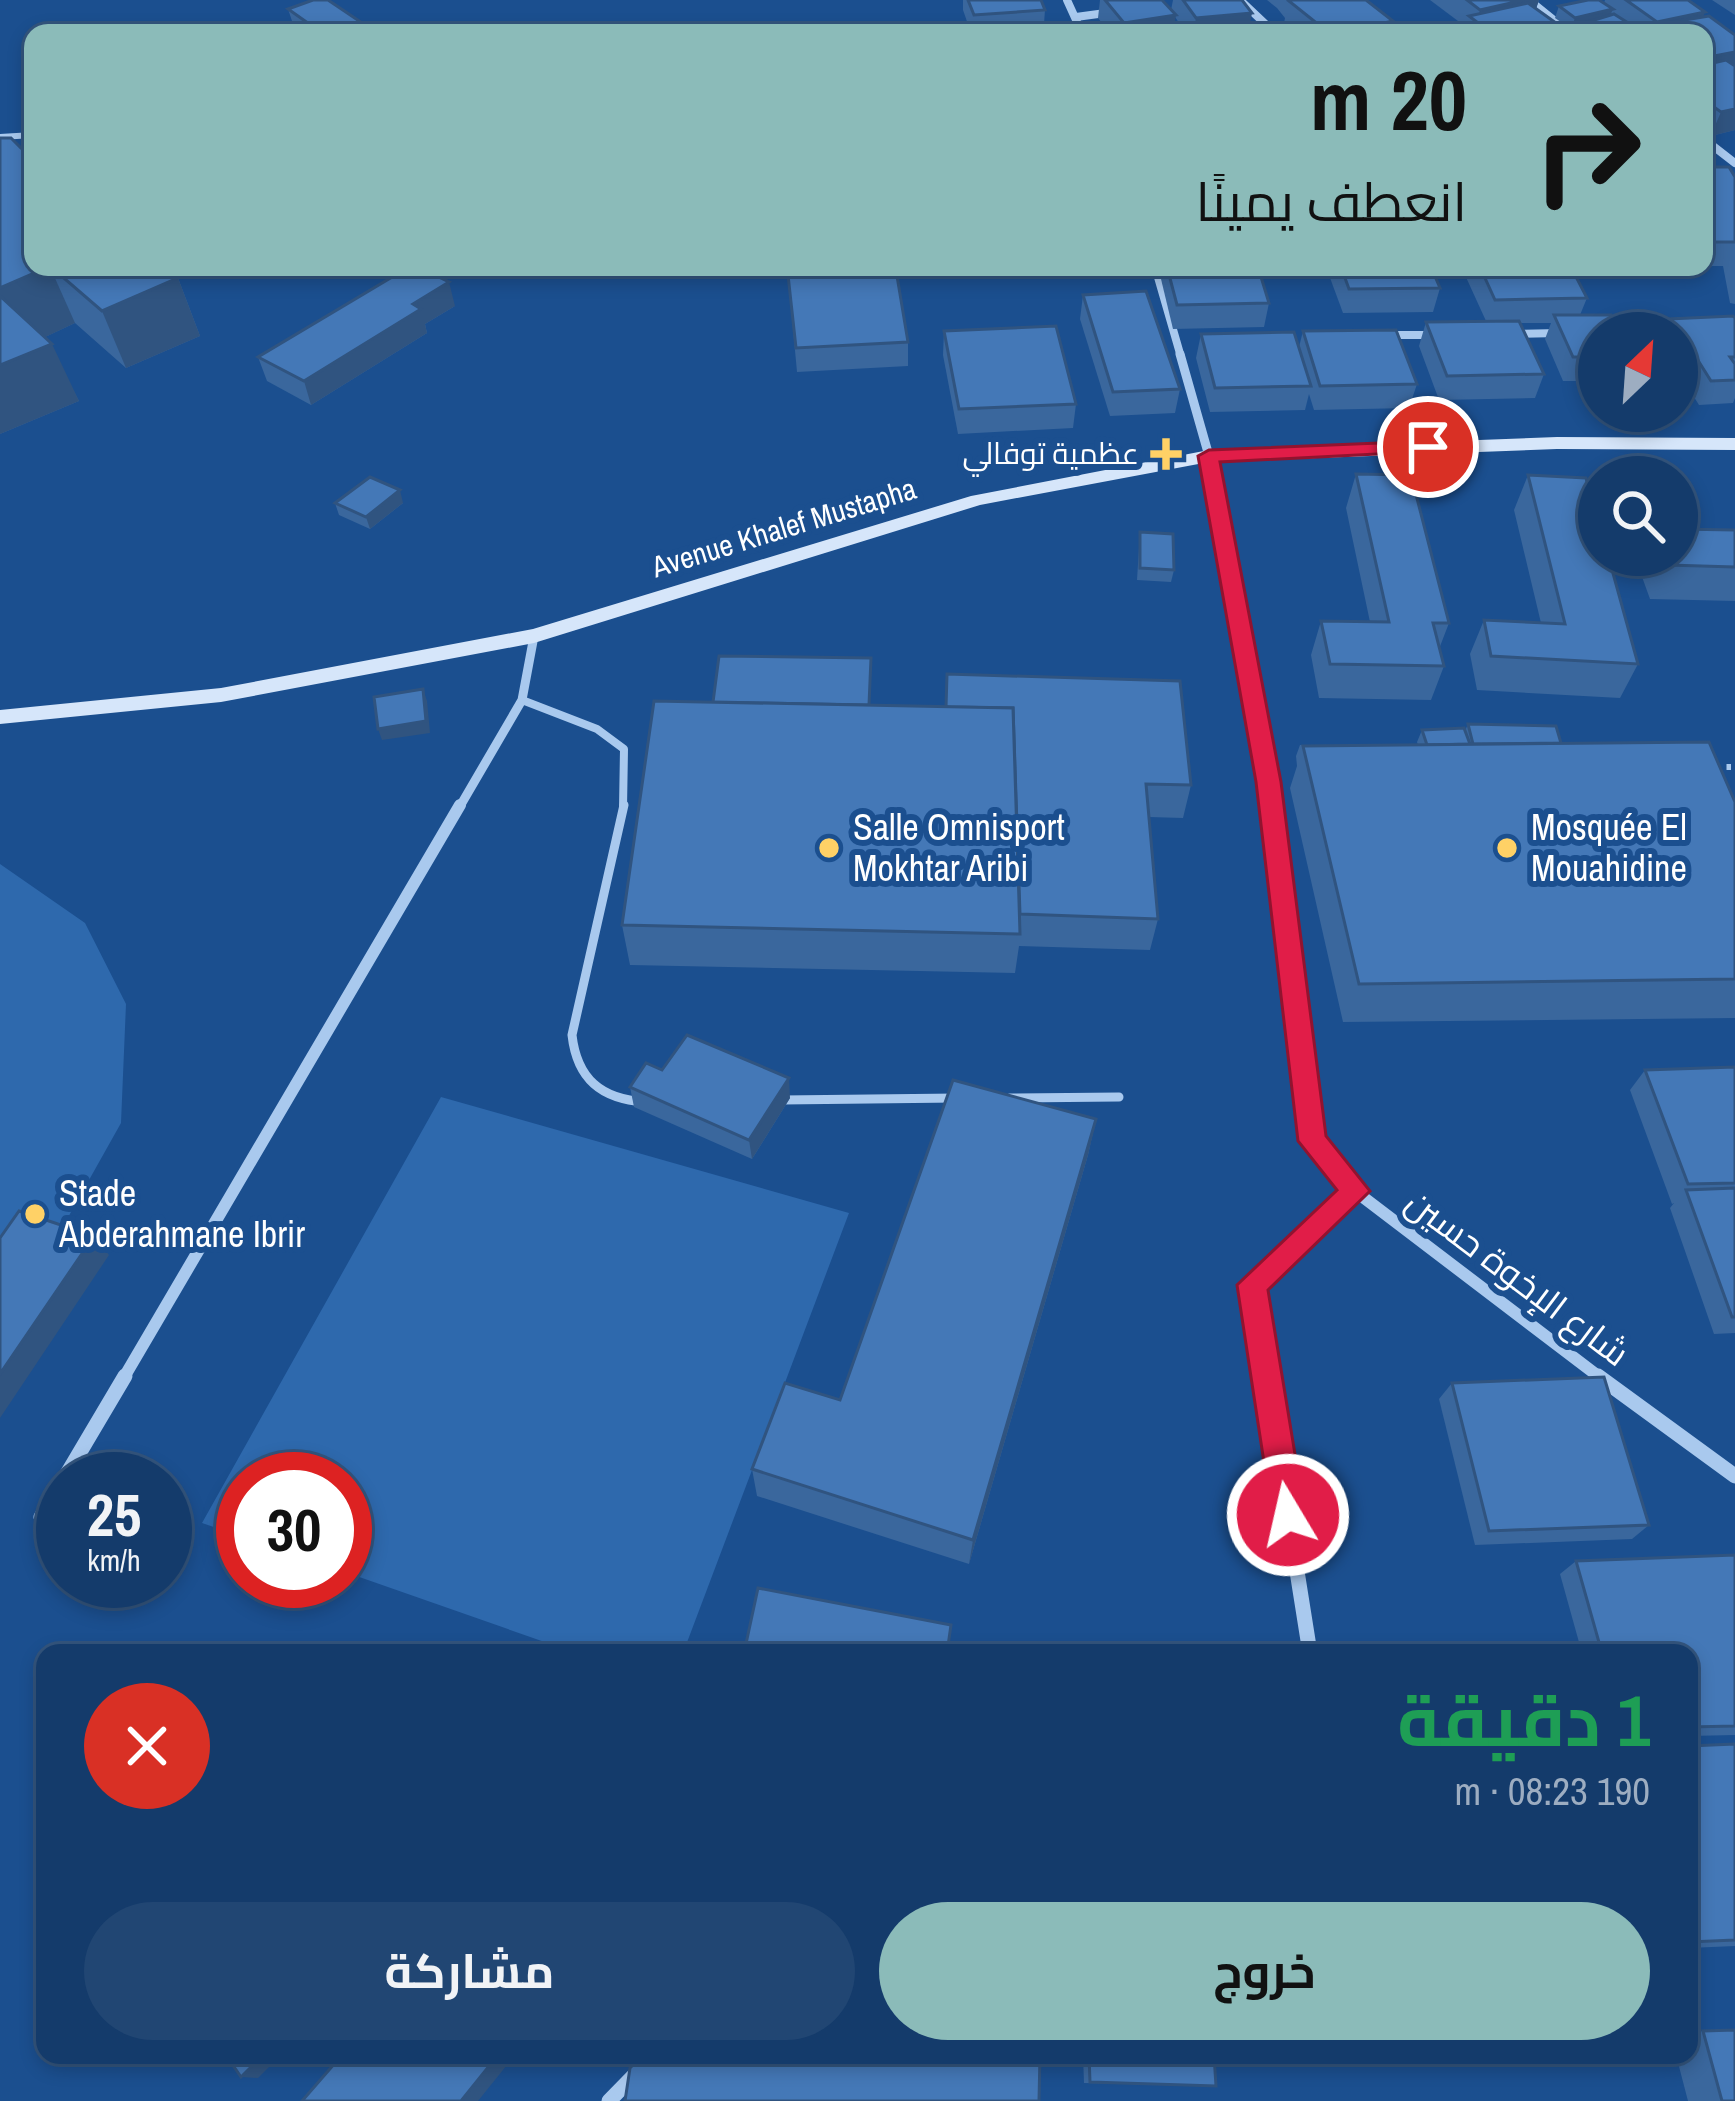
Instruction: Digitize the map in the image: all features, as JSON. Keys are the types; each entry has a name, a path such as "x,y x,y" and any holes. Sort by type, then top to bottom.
{"main road":[{"name":"Avenue Khalef Mustapha","path":"0,717 221,695 534,636 978,500 1209,456 1557,443 1735,444"}],"street":[{"path":"1067,0 1079,24"},
{"path":"1240,0 1265,24"},
{"path":"1529,0 1559,24"},
{"path":"1076,16 1120,11"},
{"name":"شارع الإخوة حسين","path":"1158,276 1209,456 1268,782 1312,1141 1355,1191 1735,1476"},
{"path":"1502,334 1572,333"},
{"path":"1362,336 1456,334"},
{"path":"1176,338 1199,338"},
{"path":"79,1452 522,700 534,636"},
{"path":"1309,1644 1252,1285 1355,1191"},
{"path":"609,2101 645,2064"}],"lane":[{"path":"522,700 597,729 624,749 626,795 572,1035 573,1060 593,1090 616,1102 664,1102"},
{"path":"1000,1098 1119,1097"},
{"path":"760,1101 976,1098"}],"path":[{"path":"1712,767 1735,767"}],"shaded area":[{"name":"Stade Abderahmane Ibrir","path":"0,864 85,923 126,1004 121,1123 20,1303 0,1383"},
{"path":"441,1097 849,1213 686,1644 550,1644 372,1581 372,1452 242,1452"},
{"path":"216,1498 216,1528 202,1523"}],"building":[{"path":"328,0 364,24 309,24 288,9"},
{"path":"968,0 1041,0 1045,10 974,15"},
{"path":"1105,0 1162,0 1176,15 1124,23"},
{"path":"1183,0 1242,0 1252,13 1196,18"},
{"path":"1366,0 1393,21 1318,24 1289,1"},
{"path":"1467,0 1524,0 1480,10"},
{"path":"1599,0 1613,9 1575,18 1559,6"},
{"path":"1626,0 1688,0 1705,12 1657,22"},
{"path":"1528,3 1557,24 1479,24 1469,16"},
{"path":"1614,14 1630,24 1581,24"},
{"path":"1709,16 1735,35 1735,52 1713,56 1713,24 1660,24"},
{"path":"1726,60 1735,66 1735,109 1721,112 1713,106 1713,63"},
{"path":"0,138 11,138 24,147 27,276 0,288"},
{"path":"1713,167 1729,167 1735,177 1735,242 1713,242"},
{"path":"61,276 178,278 102,311"},
{"path":"394,276 437,276 449,282 413,304 421,309 304,381 258,357"},
{"path":"788,276 897,276 908,342 796,348"},
{"path":"1169,276 1261,276 1269,303 1177,305"},
{"path":"1344,276 1435,276 1440,288 1349,289"},
{"path":"1484,276 1576,276 1587,298 1495,300"},
{"path":"1146,291 1180,389 1113,392 1083,295"},
{"path":"0,296 52,344 0,365"},
{"path":"1554,315 1578,315 1578,357 1573,357"},
{"path":"1698,318 1735,318 1735,357 1730,357 1735,380 1711,381 1698,360"},
{"path":"1519,321 1544,374 1447,376 1426,322"},
{"path":"1056,326 1076,404 959,409 944,331"},
{"path":"1396,330 1417,384 1320,386 1303,331"},
{"path":"1294,332 1311,386 1215,388 1201,334"},
{"path":"1356,474 1411,475 1449,623 1433,623 1444,666 1330,664 1321,621 1389,622"},
{"path":"1528,475 1578,478 1578,576 1614,576 1638,664 1491,656 1484,620 1565,624"},
{"path":"370,477 400,490 366,517 335,503"},
{"path":"1698,529 1735,530 1735,567 1698,566"},
{"path":"1140,532 1173,534 1174,570 1140,568"},
{"path":"719,656 871,658 869,705 713,702"},
{"path":"947,674 1180,681 1191,785 1146,784 1158,919 1020,914 1013,708 946,707"},
{"path":"423,689 426,721 378,729 374,697"},
{"name":"Salle Omnisport Mokhtar Aribi","path":"654,701 1013,708 1020,934 622,925"},
{"path":"1468,724 1556,726 1561,743 1473,744"},
{"path":"1464,728 1470,744 1427,745 1422,730"},
{"name":"Mosquée El Mouahidine","path":"1709,742 1735,802 1735,979 1359,984 1303,746"},
{"path":"687,1035 789,1078 749,1140 630,1087 646,1063 662,1070"},
{"path":"1735,1067 1735,1183 1688,1184 1645,1070"},
{"path":"953,1080 1096,1119 973,1540 752,1469 785,1383 840,1400"},
{"path":"1735,1188 1735,1317 1732,1317 1686,1190"},
{"path":"19,1211 94,1236 0,1374 0,1238"},
{"path":"1604,1377 1649,1525 1489,1531 1452,1383"},
{"path":"1735,1555 1735,1726 1698,1727 1698,1644 1599,1644 1576,1561"},
{"path":"758,1588 951,1625 948,1644 746,1644"},
{"path":"1735,1744 1735,1940 1698,1942 1698,1746"},
{"path":"1735,2030 1735,2101 1722,2101 1703,2031"},
{"path":"232,2064 254,2064 241,2077"},
{"path":"334,2064 491,2064 461,2101 302,2101"},
{"path":"634,2064 1040,2064 1039,2101 625,2101"},
{"path":"1089,2064 1215,2064 1216,2086 1090,2082"}],"place":[{"name":"عظمية توفالي","path":"1166,454"},
{"name":"Salle Omnisport Mokhtar Aribi","path":"829,848"},
{"name":"Mosquée El Mouahidine","path":"1507,848"},
{"name":"Stade Abderahmane Ibrir","path":"35,1214"}],"route":[{"path":"1288,1515 1252,1285 1355,1191 1312,1141 1268,782 1209,456 1428,447"}]}
